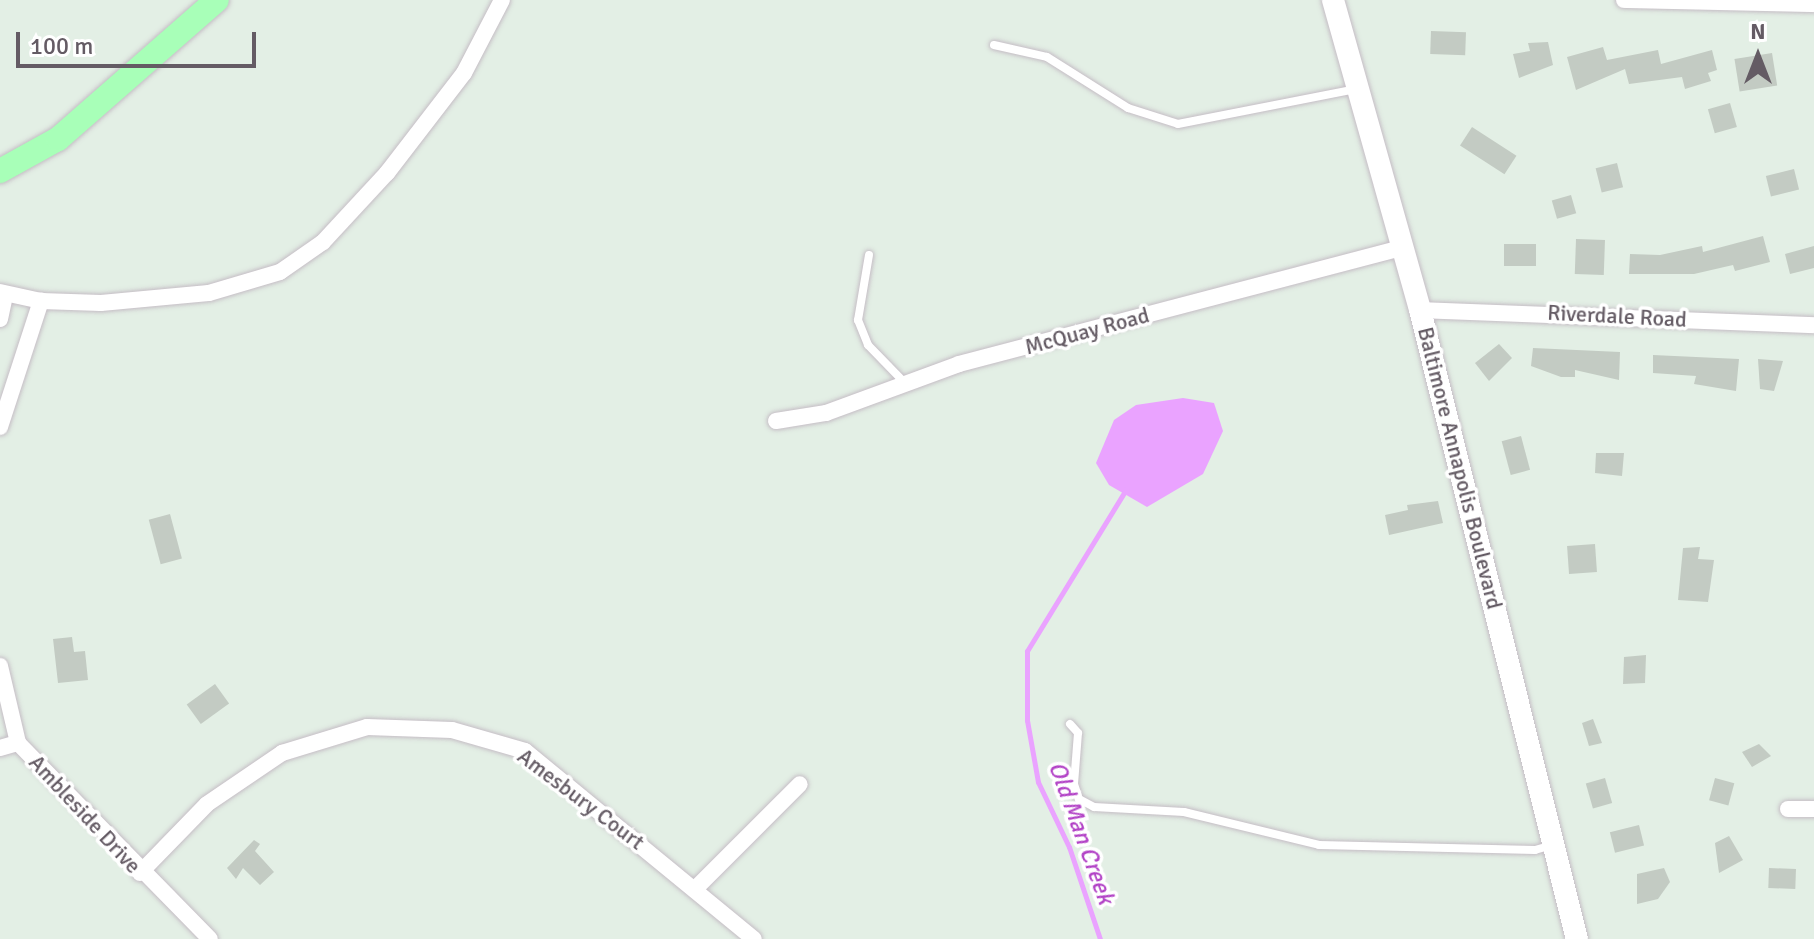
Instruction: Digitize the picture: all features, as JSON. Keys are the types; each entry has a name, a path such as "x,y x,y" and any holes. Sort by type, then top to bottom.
{"main road":[{"path":"0,171 58,139 217,0"},
{"name":"Baltimore Annapolis Boulevard","path":"1333,0 1420,310 1577,939"}],"street":[{"path":"0,319 3,294 41,301 101,303 209,293 280,272 323,242 387,173 464,73 502,0"},
{"path":"1624,0 1814,4"},
{"name":"McQuay Road","path":"776,421 826,413 959,364 1401,248"},
{"path":"0,427 41,301"},
{"name":"Riverdale Road","path":"1420,310 1814,325"},
{"name":"Ambleside Drive","path":"0,666 18,743 140,873 210,939"},
{"name":"Amesbury Court","path":"140,873 207,804 282,753 367,727 452,730 525,751 754,939"},
{"path":"0,748 18,743"},
{"path":"695,889 800,784"},
{"path":"1788,809 1814,809"}],"lane":[{"path":"994,45 1047,57 1128,108 1178,124 1357,89"},
{"path":"869,255 858,320 868,345 906,384"},
{"path":"1070,724 1078,733 1074,784 1079,799 1094,807 1184,812 1319,845 1535,850 1554,844"}],"shaded area":[{"path":"1183,398 1214,403 1223,431 1203,474 1147,507 1109,485 1096,463 1114,420 1136,405"}],"building":[{"path":"1431,31 1466,32 1465,55 1430,54"},
{"path":"1548,42 1553,65 1519,78 1513,54 1530,51 1528,43"},
{"path":"1603,47 1607,60 1658,50 1661,64 1712,50 1717,70 1708,73 1711,81 1685,89 1682,77 1629,84 1625,69 1576,90 1567,57"},
{"path":"1772,53 1777,86 1740,92 1734,59"},
{"path":"1730,103 1737,127 1715,133 1708,109"},
{"path":"1472,127 1516,156 1504,174 1460,145"},
{"path":"1617,163 1623,187 1602,193 1596,168"},
{"path":"1794,169 1799,189 1771,196 1766,176"},
{"path":"1571,195 1576,213 1557,219 1552,201"},
{"path":"1763,236 1770,262 1735,271 1733,265 1694,274 1629,274 1630,254 1660,255 1702,246 1703,252"},
{"path":"1576,239 1605,240 1604,275 1575,274"},
{"path":"1504,244 1536,244 1536,266 1504,266"},
{"path":"1814,246 1814,268 1790,274 1785,254"},
{"path":"1499,344 1512,358 1489,381 1475,363"},
{"path":"1533,348 1620,352 1619,380 1575,370 1575,377 1561,377 1531,366"},
{"path":"1653,355 1739,359 1736,391 1694,384 1696,376 1653,373"},
{"path":"1758,359 1783,361 1774,391 1760,389"},
{"path":"1521,436 1530,470 1511,475 1502,441"},
{"path":"1596,453 1624,453 1622,476 1595,473"},
{"path":"1438,501 1443,523 1389,535 1385,515 1408,510 1407,505"},
{"path":"170,514 182,558 161,564 149,520"},
{"path":"1595,544 1597,572 1569,574 1567,546"},
{"path":"1700,547 1698,559 1714,560 1708,602 1678,600 1683,548"},
{"path":"72,637 74,652 85,651 88,680 58,683 53,639"},
{"path":"1646,655 1645,683 1623,684 1624,657"},
{"path":"215,684 229,703 201,724 187,705"},
{"path":"1593,719 1602,743 1589,746 1582,723"},
{"path":"1759,744 1771,756 1752,767 1742,752"},
{"path":"1605,778 1612,803 1593,809 1586,784"},
{"path":"1715,778 1734,783 1728,805 1709,800"},
{"path":"1639,825 1644,845 1615,853 1610,832"},
{"path":"1729,836 1743,860 1719,873 1715,843"},
{"path":"254,840 260,844 255,851 274,872 260,885 243,868 236,879 227,868"},
{"path":"1664,868 1670,882 1658,899 1637,904 1637,874"},
{"path":"1769,868 1796,869 1795,889 1768,888"}],"waterway":[{"name":"Old Man Creek","path":"1100,939 1069,847 1038,782 1027,720 1027,651 1127,488"}]}
